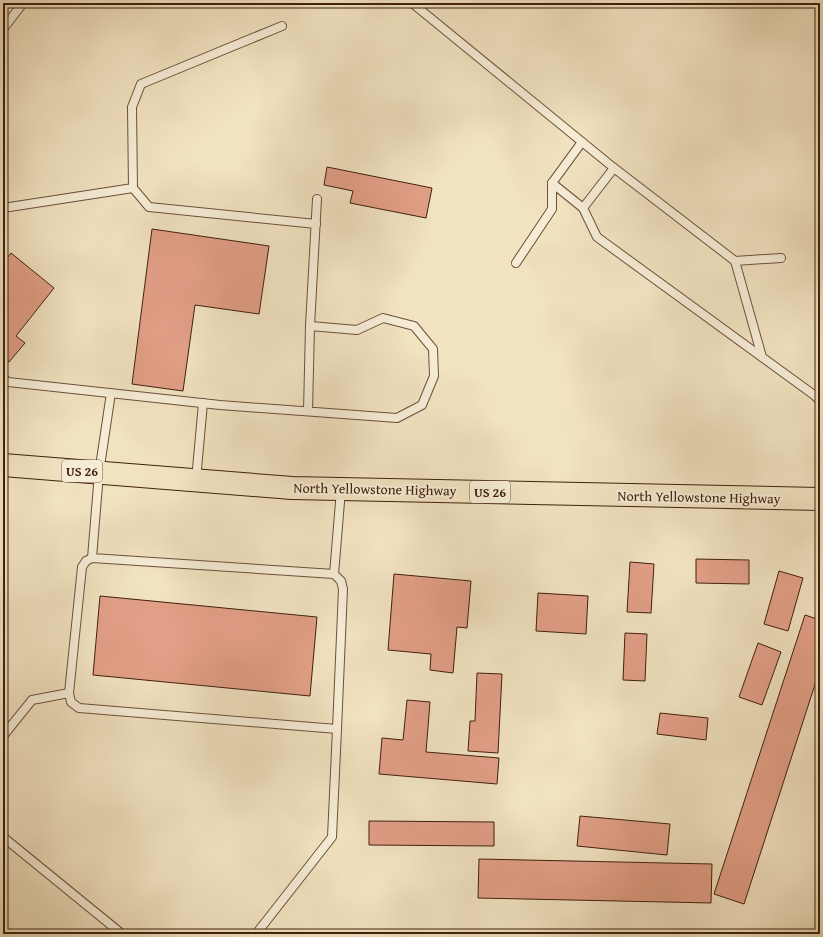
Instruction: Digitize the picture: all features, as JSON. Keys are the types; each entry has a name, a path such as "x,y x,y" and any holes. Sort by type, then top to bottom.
{"highway":[{"name":"North Yellowstone Highway","path":"3,465 292,488 820,499"}],"lane":[{"path":"3,29 23,3"},
{"path":"412,3 614,168 734,261 762,357"},
{"path":"282,26 141,84 132,107 133,188 149,207 316,224"},
{"path":"516,263 552,208 552,183 582,142"},
{"path":"583,208 614,168"},
{"path":"552,183 583,208 597,238 814,395 820,401"},
{"path":"3,208 133,188"},
{"path":"308,411 310,326 317,199"},
{"path":"734,261 781,258"},
{"path":"3,378 8,382 203,403 397,418 422,404 434,376 433,349 414,326 383,318 357,330 310,326"},
{"path":"92,558 99,473 110,393"},
{"path":"196,480 203,403"},
{"path":"334,574 341,489"},
{"path":"256,934 332,837 337,729 343,589 341,581 334,574 92,558 86,561 82,567 69,693 71,702 79,708 337,729"},
{"path":"3,736 32,700 69,693"},
{"path":"3,837 122,934"}],"building":[{"path":"327,167 432,188 426,218 350,203 353,191 324,185"},
{"path":"152,229 269,246 259,314 195,305 183,391 132,384"},
{"path":"11,253 54,288 16,336 25,343 9,362 3,357 3,263"},
{"path":"696,559 749,560 749,584 696,583"},
{"path":"630,562 654,564 651,613 627,612"},
{"path":"779,571 803,578 788,631 764,624"},
{"path":"394,574 471,581 467,628 457,627 453,673 430,670 431,654 388,650"},
{"path":"538,593 588,596 586,634 536,631"},
{"path":"100,596 317,617 310,696 93,675"},
{"path":"805,615 820,620 820,669 744,904 714,894"},
{"path":"625,633 647,634 645,681 623,680"},
{"path":"758,643 781,652 762,705 739,697"},
{"path":"477,673 502,674 498,753 468,751 470,721 475,721"},
{"path":"407,700 430,702 426,752 499,758 497,784 379,774 382,738 403,740"},
{"path":"660,713 708,718 706,740 657,734"},
{"path":"580,816 670,824 667,855 577,846"},
{"path":"369,821 494,822 494,846 369,845"},
{"path":"479,859 712,864 711,903 478,898"}]}
